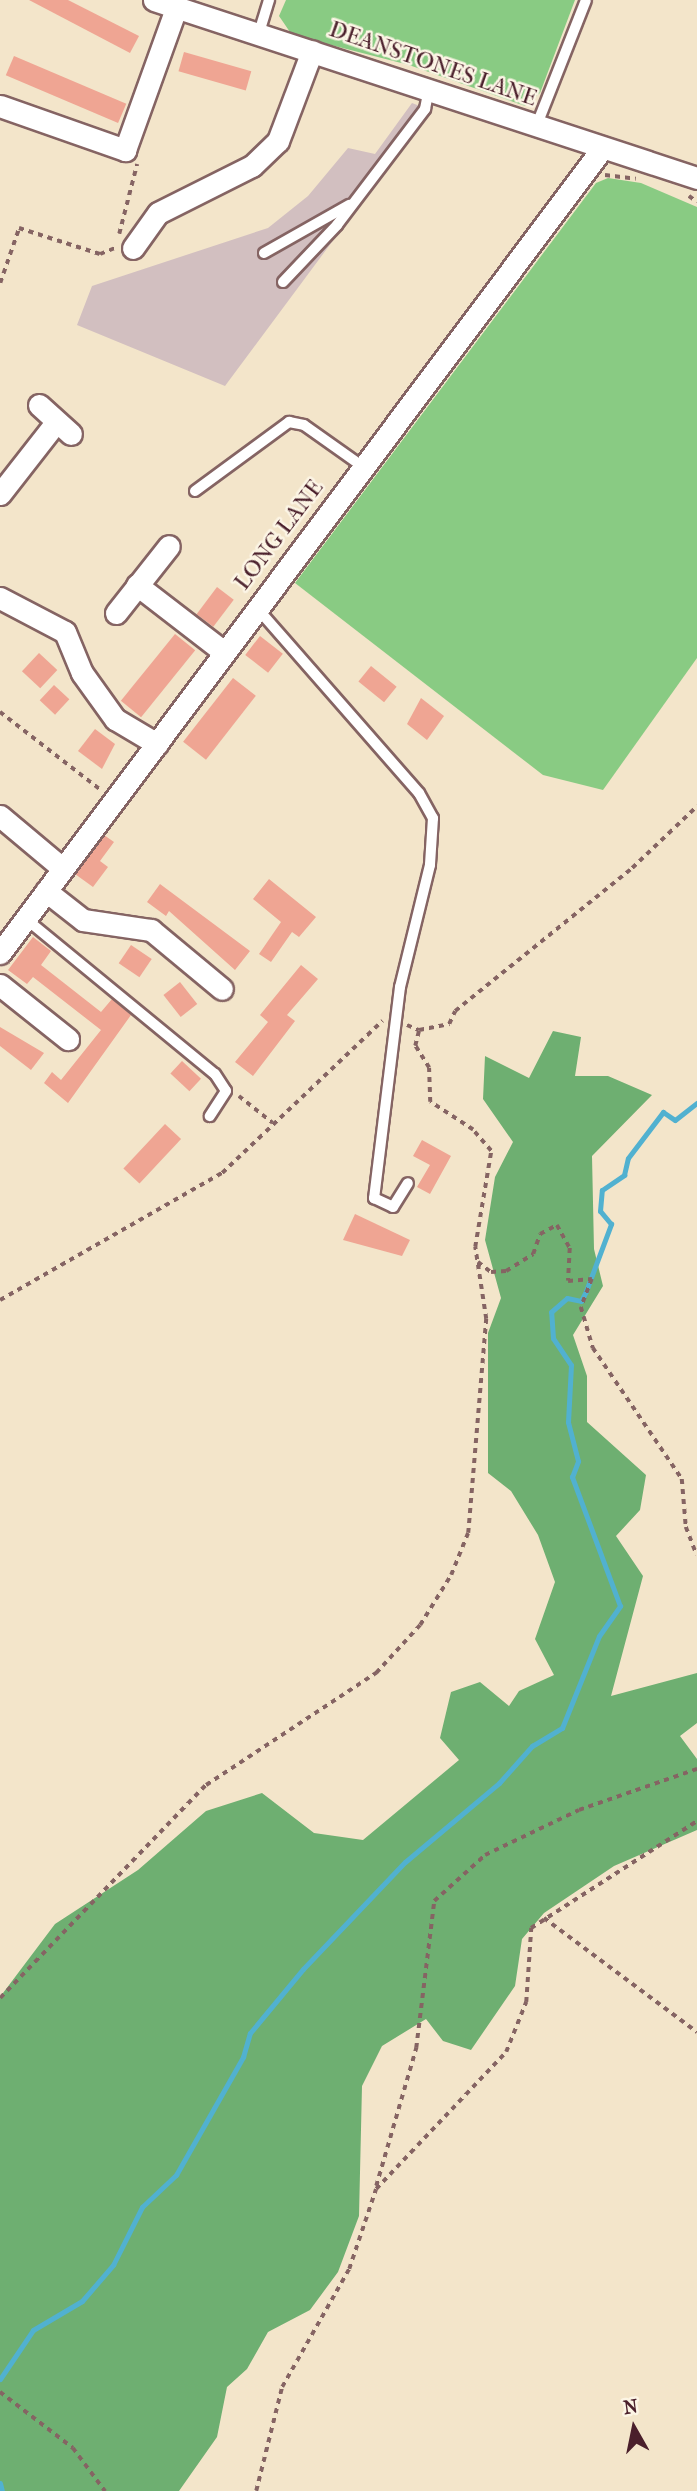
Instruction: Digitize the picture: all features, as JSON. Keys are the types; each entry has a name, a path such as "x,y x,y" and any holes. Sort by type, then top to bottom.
{"street":[{"name":"DEANSTONES LANE","path":"154,0 175,11 429,89 601,150 690,185"},
{"path":"0,106 125,150 175,11"},
{"path":"133,248 158,213 252,166 278,141 312,51"},
{"name":"LONG LANE","path":"4,941 26,919 601,150"},
{"path":"0,494 62,430 39,405"},
{"path":"116,613 169,545"},
{"path":"137,585 224,652"},
{"path":"0,598 65,632 82,673 115,719 156,744"},
{"path":"0,816 62,868"},
{"path":"46,891 83,920 151,929 222,989"},
{"path":"0,985 68,1039"}],"lane":[{"path":"258,36 269,0"},
{"path":"536,127 586,0"},
{"path":"283,282 305,265 425,109 429,89"},
{"path":"264,253 349,205"},
{"path":"195,491 289,422 304,425 362,467"},
{"path":"257,608 419,793 433,818 430,865 395,1025 374,1198 393,1207 408,1183"},
{"path":"26,919 223,1084 223,1103 210,1116"}],"path":[{"path":"0,283 19,228 100,254 115,249 144,139 131,135"},
{"path":"577,181 590,186 606,175 649,181"},
{"path":"690,185 697,202"},
{"path":"0,712 114,800"},
{"path":"0,1300 222,1173 377,1019 419,1030 449,1024 456,1011 632,868 697,806"},
{"path":"0,1998 197,1793 376,1673 442,1593 468,1533 486,1319 475,1250 491,1151 473,1130 430,1102 429,1068 415,1046 419,1030"},
{"path":"223,1084 273,1123"},
{"path":"475,1250 491,1272 506,1271 533,1254 540,1234 556,1225 570,1248 568,1281 582,1275 592,1279 581,1307 593,1348 682,1479 686,1527 697,1555"},
{"path":"256,2491 282,2387 349,2269 376,2189 416,2048 434,1901 485,1855 579,1810 697,1769"},
{"path":"376,2189 506,2052 526,2002 531,1927 697,1821"},
{"path":"544,1918 697,2032"},
{"path":"2,2394 73,2448 105,2491"}],"shaded area":[{"path":"412,103 430,110 225,386 77,325 92,286 268,228 308,196 348,148 375,154"}],"green space":[{"path":"286,0 575,0 540,93 525,106 409,65 292,35 279,16"},
{"path":"608,178 641,183 697,207 697,658 603,790 543,775 295,583 596,183"},
{"path":"553,1031 581,1037 575,1076 608,1076 652,1095 592,1156 594,1249 603,1286 573,1335 587,1376 587,1422 646,1475 640,1510 616,1536 643,1576 611,1696 697,1673 697,1723 680,1736 697,1759 697,1830 614,1866 544,1913 522,1939 515,1986 471,2050 443,2041 426,2019 382,2046 362,2086 359,2216 338,2272 310,2310 268,2332 247,2369 227,2387 217,2437 179,2491 0,2491 0,1997 55,1924 138,1870 206,1811 262,1793 314,1833 363,1840 459,1760 440,1738 451,1692 480,1682 509,1706 519,1691 554,1675 535,1639 555,1582 538,1535 511,1491 488,1473 488,1333 501,1298 485,1240 495,1177 513,1142 483,1099 485,1056 529,1078"}],"building":[{"path":"29,0 68,0 139,36 130,53"},
{"path":"184,52 251,71 246,91 178,71"},
{"path":"14,56 126,104 118,123 6,75"},
{"path":"217,587 234,600 213,627 197,614"},
{"path":"175,634 195,650 141,717 121,701"},
{"path":"260,636 283,654 268,673 245,655"},
{"path":"39,653 57,670 40,688 22,671"},
{"path":"371,666 397,687 384,702 358,682"},
{"path":"233,678 256,696 206,760 183,742"},
{"path":"54,685 69,699 55,715 40,700"},
{"path":"421,698 444,716 427,740 407,724"},
{"path":"95,729 115,744 102,769 78,751"},
{"path":"104,835 114,842 100,861 108,867 93,887 75,874"},
{"path":"269,879 316,917 299,937 292,932 271,962 259,954 281,922 253,899"},
{"path":"160,884 250,951 235,970 169,911 166,916 147,902"},
{"path":"33,937 51,951 41,965 101,1012 112,999 131,1015 68,1103 44,1083 52,1072 61,1080 101,1030 33,977 27,984 8,970"},
{"path":"131,945 152,959 139,977 119,963"},
{"path":"301,965 318,979 287,1015 295,1021 253,1076 235,1062 268,1022 260,1015"},
{"path":"180,982 197,1004 181,1017 163,995"},
{"path":"0,1027 44,1053 31,1070 0,1046"},
{"path":"182,1061 201,1079 189,1091 170,1073"},
{"path":"165,1124 181,1139 139,1184 123,1169"},
{"path":"422,1140 451,1156 430,1194 417,1187 430,1165 413,1156"},
{"path":"355,1214 410,1240 402,1256 343,1240"}],"waterway":[{"path":"0,2379 33,2330 82,2301 113,2265 142,2207 176,2175 243,2057 250,2033 303,1969 405,1862 499,1783 532,1746 562,1728 599,1636 620,1606 572,1477 578,1461 568,1422 571,1365 553,1338 551,1312 567,1298 581,1301 586,1291 611,1224 600,1211 602,1190 624,1175 628,1158 663,1112 675,1120 697,1103"},
{"path":"0,2483 2,2491"}]}
